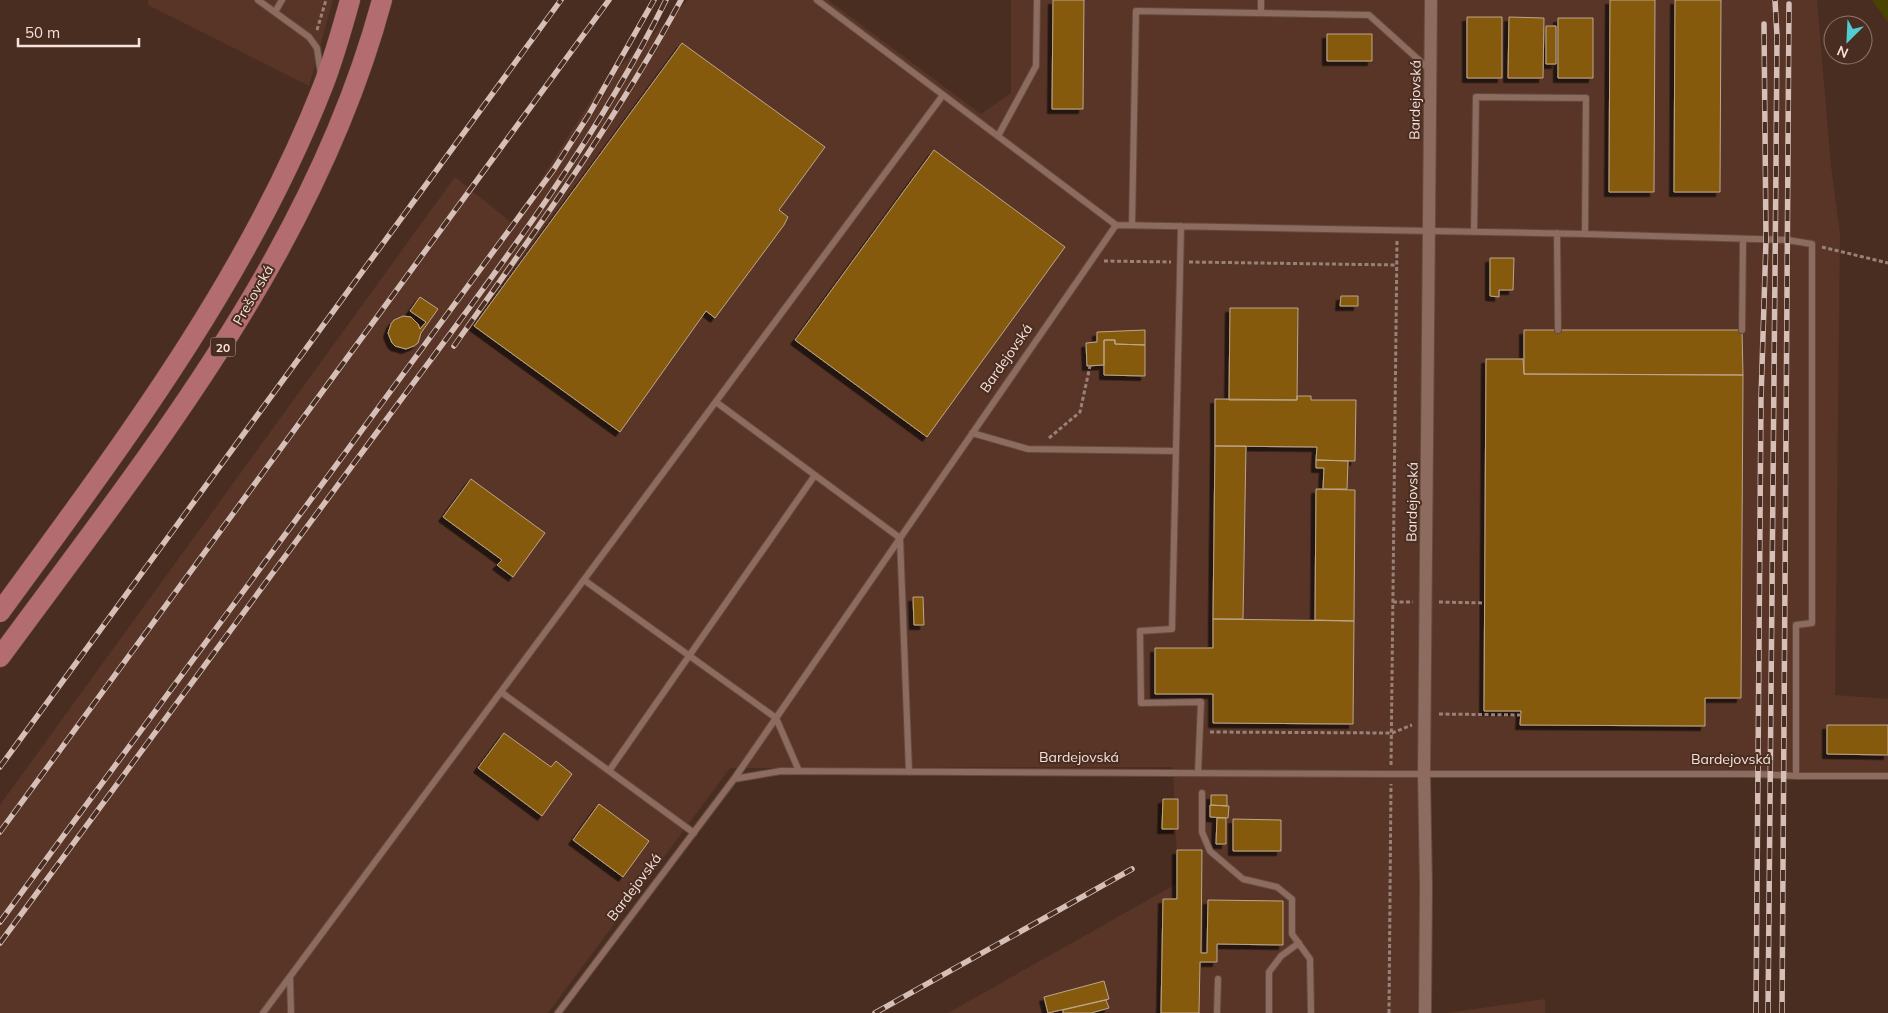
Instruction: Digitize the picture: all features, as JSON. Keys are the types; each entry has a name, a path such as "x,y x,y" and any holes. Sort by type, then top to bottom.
{"main road":[{"name":"Prešovská","path":"0,612 116,454 196,334 234,270 271,202 323,86 350,0"},
{"name":"Prešovská","path":"0,657 180,411 221,350 260,285 295,220 328,149 354,83 382,0"}],"street":[{"name":"Bardejovská","path":"1425,1013 1426,886 1424,774 1431,0"}],"lane":[{"path":"258,0 309,37 314,43 323,86"},
{"path":"275,12 282,0"},
{"path":"818,0 1116,225 1557,233 1787,240 1812,244 1812,623 1796,625 1796,776"},
{"path":"998,136 1036,66 1037,0"},
{"path":"1261,0 1261,13"},
{"path":"1132,225 1136,11 1369,15 1430,70"},
{"path":"263,1013 943,95"},
{"path":"1474,232 1476,97 1586,98 1585,234"},
{"name":"Bardejovská","path":"558,1013 734,779 1116,225"},
{"path":"1181,226 1172,628 1140,631 1141,703 1200,702 1198,773"},
{"path":"1557,233 1558,330"},
{"path":"1742,330 1743,240"},
{"path":"716,402 900,538 909,772"},
{"path":"972,433 1028,449 1176,451"},
{"path":"609,771 815,475"},
{"path":"584,580 776,718 799,771"},
{"path":"501,692 694,833"},
{"name":"Bardejovská","path":"734,779 781,771 1888,776"},
{"path":"1202,793 1202,832 1210,851 1243,879 1277,887 1292,898 1292,934 1310,958 1311,1013"},
{"path":"1269,1013 1270,972 1281,956 1299,943"},
{"path":"290,976 291,1013"},
{"path":"1217,1013 1218,979"}],"path":[{"path":"316,31 326,0"},
{"path":"1389,1013 1397,230"},
{"path":"1812,244 1888,263"},
{"path":"1091,260 1397,265"},
{"path":"1034,449 1080,412 1090,366"},
{"path":"1199,732 1392,733 1440,713 1521,715"}],"shaded area":[{"path":"148,0 333,0 309,86 148,5"},
{"path":"688,0 828,0 981,114 1011,93 1011,0 1817,0 1831,166 1840,234 1835,695 1888,699 1888,780 1430,774 1426,1013 948,1013 1178,883 1173,767 730,768 548,1013 0,1013 0,805 455,177 513,224 600,86"},
{"path":"1872,0 1888,0 1888,22"},
{"path":"1545,999 1545,1013 1446,1013"}],"building":[{"path":"1053,0 1084,0 1083,109 1052,109"},
{"path":"1610,0 1655,0 1654,192 1609,192"},
{"path":"1675,0 1721,0 1720,192 1674,192"},
{"path":"1467,17 1502,17 1502,78 1467,78"},
{"path":"1509,17 1544,18 1543,78 1508,78"},
{"path":"1558,18 1593,18 1593,78 1558,78"},
{"path":"1546,26 1556,26 1556,64 1546,64"},
{"path":"1327,34 1372,34 1372,61 1327,61"},
{"path":"682,43 825,147 779,210 788,217 784,225 715,318 706,311 620,432 474,326"},
{"path":"934,150 1065,247 927,437 795,340"},
{"path":"1490,258 1514,258 1513,290 1499,290 1499,297 1490,296"},
{"path":"1341,296 1358,296 1358,306 1340,306"},
{"path":"420,297 438,309 421,333 418,343 406,349 395,346 388,333 394,320 403,316 411,317 420,329 426,322 410,311"},
{"path":"1230,308 1298,308 1297,400 1229,400"},
{"path":"1145,330 1145,345 1115,344 1115,340 1104,340 1104,365 1087,366 1086,343 1097,342 1097,332"},
{"path":"1524,330 1742,330 1743,375 1524,374"},
{"path":"1104,340 1115,340 1115,344 1145,345 1145,376 1104,375"},
{"path":"1486,359 1523,359 1524,374 1743,375 1741,698 1705,698 1705,726 1520,725 1521,711 1484,711"},
{"path":"1297,396 1311,396 1311,400 1356,400 1355,461 1316,460 1317,447 1215,446 1215,399 1297,400"},
{"path":"1215,446 1246,446 1243,619 1213,619"},
{"path":"1316,460 1348,461 1347,489 1323,489 1324,468 1316,468"},
{"path":"471,479 545,533 513,577 497,565 502,560 443,517"},
{"path":"1316,489 1355,490 1354,621 1315,620"},
{"path":"913,597 923,597 924,625 914,625"},
{"path":"1213,619 1354,621 1353,724 1213,723 1213,694 1155,694 1155,648 1213,648"},
{"path":"1827,725 1888,725 1888,755 1827,754"},
{"path":"504,733 551,767 556,761 572,774 542,816 478,768"},
{"path":"1211,795 1227,795 1227,806 1211,805"},
{"path":"1163,799 1178,799 1178,829 1162,829"},
{"path":"599,804 649,841 623,877 573,840"},
{"path":"1210,805 1229,806 1228,818 1210,817"},
{"path":"1217,818 1226,818 1226,844 1216,844"},
{"path":"1233,819 1281,820 1281,851 1233,851"},
{"path":"1177,850 1202,850 1201,953 1207,953 1208,900 1283,901 1283,945 1217,944 1217,962 1200,962 1199,1013 1161,1013 1163,899 1177,899"},
{"path":"1104,981 1109,999 1048,1013 1044,997"},
{"path":"1106,1000 1109,1008 1091,1013 1063,1013 1063,1010"}],"railway":[{"path":"0,767 561,0"},
{"path":"0,832 609,0"},
{"path":"0,922 554,169 588,116 654,0"},
{"path":"0,943 499,268 571,164 605,110 637,56 666,0"},
{"path":"454,346 573,176 629,90 681,0"},
{"path":"1768,1013 1777,36 1775,0"},
{"path":"1782,1013 1789,4"},
{"path":"1756,1013 1761,399 1766,240 1764,24"},
{"path":"875,1013 1132,869"}]}
